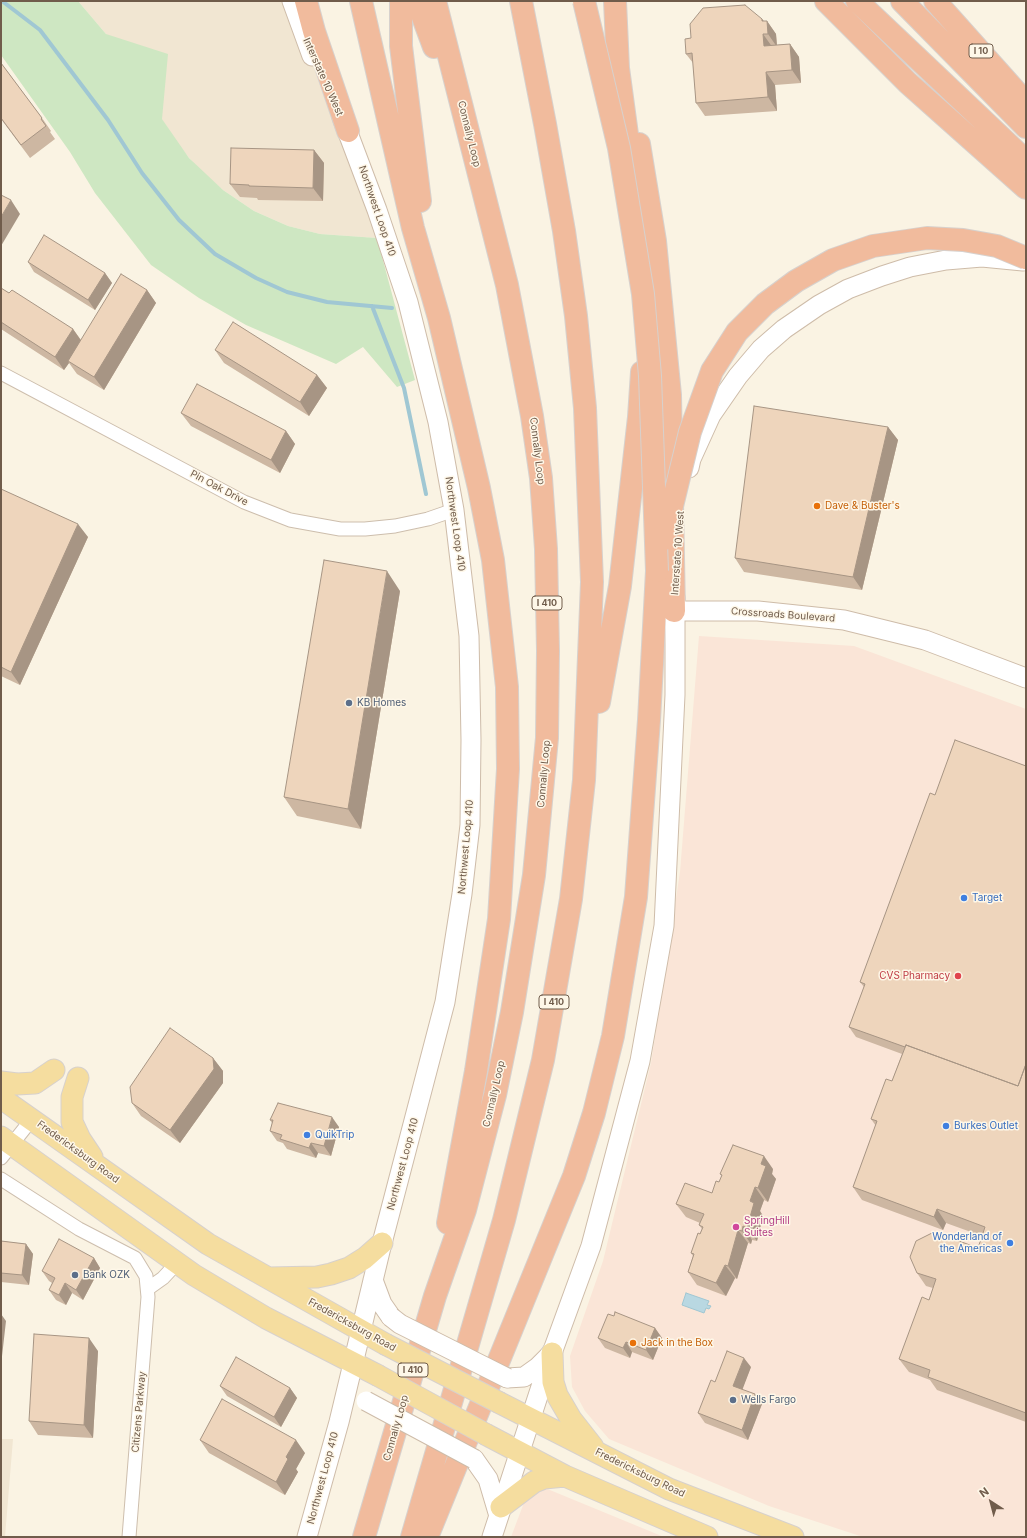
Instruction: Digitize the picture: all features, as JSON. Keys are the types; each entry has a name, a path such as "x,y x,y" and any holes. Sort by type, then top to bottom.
{"highway":[{"path":"306,1 314,31 348,131"},
{"path":"361,1 413,228 439,318 484,511 493,560 507,687 508,769 499,919 476,1071 435,1296"},
{"path":"401,1 401,46 411,135 439,318"},
{"path":"417,1 473,147"},
{"name":"Connally Loop","path":"364,1537 435,1296 465,1210 495,1095 512,1012 537,855 547,738 546,557 541,478 518,337 507,285 435,1"},
{"name":"I 410","path":"412,1537 502,1228 543,1060 571,898 584,780 592,582 585,408 576,316 564,231 521,1"},
{"path":"427,1537 574,1176 594,1113 613,1036 636,897 650,713 656,571 650,376 643,294 619,148 584,1"},
{"path":"584,780 620,586 639,417 644,346 642,259 633,177 618,68 616,1"},
{"path":"616,1 655,241 670,395 674,611"},
{"path":"826,1 908,83 1026,188"},
{"path":"857,1 1026,161"},
{"path":"902,1 1026,127"},
{"name":"I 10","path":"935,1 1026,103"},
{"path":"656,571 690,432 712,371 737,332 764,304 796,281 833,260 873,246 927,238 963,240 997,246 1026,258"}],"main road":[{"name":"Interstate 10 West","path":"292,1 314,61 348,131"},
{"name":"Northwest Loop 410","path":"307,1537 339,1422 352,1362 444,1002 462,894 470,825 471,740 469,636 454,510 438,422 408,302 378,210 348,131"},
{"name":"Interstate 10 West","path":"674,611 679,513 691,459 711,415 738,376 761,349 784,329 819,305 848,289 882,276 910,267 946,260 982,257 1026,261"},
{"name":"Crossroads Boulevard","path":"674,611 758,611 844,620 925,640 1026,678"},
{"path":"492,1537 518,1453 531,1419 552,1353 591,1246 640,1061 664,926 675,695 674,611"},
{"path":"1,1082 17,1084 35,1082 54,1070"},
{"path":"78,1078 72,1097 72,1122 80,1139 101,1168"},
{"name":"Fredericksburg Road","path":"1,1098 176,1223 360,1331 669,1489 793,1537"},
{"path":"4,1147 177,1263 266,1318 377,1375 518,1453 565,1476 707,1537"},
{"path":"268,1278 317,1278 331,1274 349,1268 365,1258 382,1243"},
{"path":"373,1280 382,1304 391,1316 400,1324 507,1378 524,1377 538,1367 552,1353"},
{"path":"552,1353 553,1382 557,1395 581,1432 599,1453"},
{"path":"339,1422 350,1407 356,1402 366,1401 474,1459 488,1479 500,1512"},
{"path":"500,1512 534,1482 544,1478 565,1476"}],"street":[{"name":"Pin Oak Drive","path":"1,373 244,502 290,520 315,526 365,529 395,526 428,519 454,510"},
{"path":"4,1147 32,1119"},
{"name":"Citizens Parkway","path":"1,1179 79,1228 135,1258 142,1268 149,1288 129,1537"},
{"path":"149,1288 163,1278 177,1263"}],"shaded area":[{"path":"78,1 289,1 377,238 320,234 288,226 254,211 223,190 201,172 180,147 106,34"},
{"path":"699,636 854,646 1026,709 1026,1537 863,1537 769,1506 609,1439 585,1411 572,1387 570,1356 603,1261 651,1063 680,872"},
{"path":"1,1439 13,1439 5,1537 1,1537"},
{"path":"545,1488 664,1537 511,1537 525,1500"}],"green space":[{"path":"1,1 78,1 106,34 168,54 162,119 189,158 223,190 254,211 288,226 320,234 377,238 415,380 397,387 363,347 336,364 246,325 199,298 151,265 95,193 70,152 1,55"}],"water":[{"path":"686,1293 709,1301 707,1305 711,1306 709,1309 706,1308 704,1313 682,1305"}],"building":[{"path":"745,5 762,19 762,21 767,21 768,34 763,34 764,46 790,44 792,70 766,72 768,97 696,103 692,53 686,54 685,39 691,38 690,24 703,8"},
{"path":"1,63 42,118 41,119 46,126 21,145 1,118"},
{"path":"231,148 314,150 313,188 230,184"},
{"path":"1,195 11,200 1,217"},
{"path":"44,235 105,273 88,300 28,262"},
{"path":"121,274 147,290 94,377 68,361"},
{"path":"1,288 9,293 12,290 73,329 55,357 1,322"},
{"path":"233,322 317,375 300,402 215,350"},
{"path":"197,384 286,431 271,460 181,413"},
{"name":"Dave & Buster's","path":"754,406 888,427 853,577 735,558"},
{"path":"1,489 78,524 11,672 1,667"},
{"name":"KB Homes","path":"324,560 387,571 348,809 284,797"},
{"name":"Target","path":"955,740 1026,766 1026,1064 1018,1086 906,1045 905,1047 849,1027 865,984 860,982 930,793 935,795"},
{"path":"170,1028 213,1058 214,1069 170,1130 132,1103 130,1087"},
{"name":"Wonderland of the Americas","path":"906,1045 1018,1086 1026,1064 1026,1413 928,1377 930,1370 899,1359 922,1297 929,1300 936,1279 917,1273 910,1257 916,1241 932,1233 940,1236 940,1234 978,1248 985,1227 937,1209 934,1217 853,1187 877,1121 871,1119 886,1079 892,1081"},
{"name":"QuikTrip","path":"278,1103 332,1117 324,1146 311,1143 309,1148 280,1139 282,1135 270,1131 273,1120 270,1120"},
{"name":"SpringHill Suites","path":"733,1145 764,1156 761,1164 766,1166 758,1188 755,1187 750,1201 754,1203 747,1228 743,1226 742,1231 738,1230 728,1266 725,1265 716,1283 688,1272 694,1254 691,1253 698,1233 700,1234 703,1227 699,1225 704,1214 676,1204 685,1183 712,1193 716,1181 719,1182 722,1175 720,1174"},
{"path":"59,1239 94,1258 76,1290 65,1283 59,1295 49,1290 55,1278 42,1271"},
{"path":"1,1241 26,1244 22,1275 1,1273"},
{"path":"615,1312 655,1328 646,1350 626,1342 623,1348 598,1338 608,1314 614,1316"},
{"path":"34,1334 89,1338 84,1425 29,1421"},
{"name":"Wells Fargo","path":"727,1351 744,1358 733,1386 755,1394 742,1430 698,1413 711,1380 715,1382"},
{"path":"236,1357 290,1388 274,1417 220,1386"},
{"path":"222,1399 296,1440 286,1457 288,1459 276,1482 200,1440"}],"waterway":[{"path":"2,1 40,30 108,120 142,173 179,220 215,254 256,278 287,292 327,302 392,308"},
{"path":"372,306 404,388 426,494"}],"place":[{"name":"Dave & Buster's","path":"817,506"},
{"name":"KB Homes","path":"349,703"},
{"name":"Target","path":"964,898"},
{"name":"CVS Pharmacy","path":"958,976"},
{"name":"Burkes Outlet","path":"946,1126"},
{"name":"QuikTrip","path":"307,1135"},
{"name":"SpringHill Suites","path":"736,1227"},
{"name":"Wonderland of the Americas","path":"1010,1243"},
{"name":"Bank OZK","path":"75,1275"},
{"name":"Jack in the Box","path":"633,1343"},
{"name":"Wells Fargo","path":"733,1400"}]}
